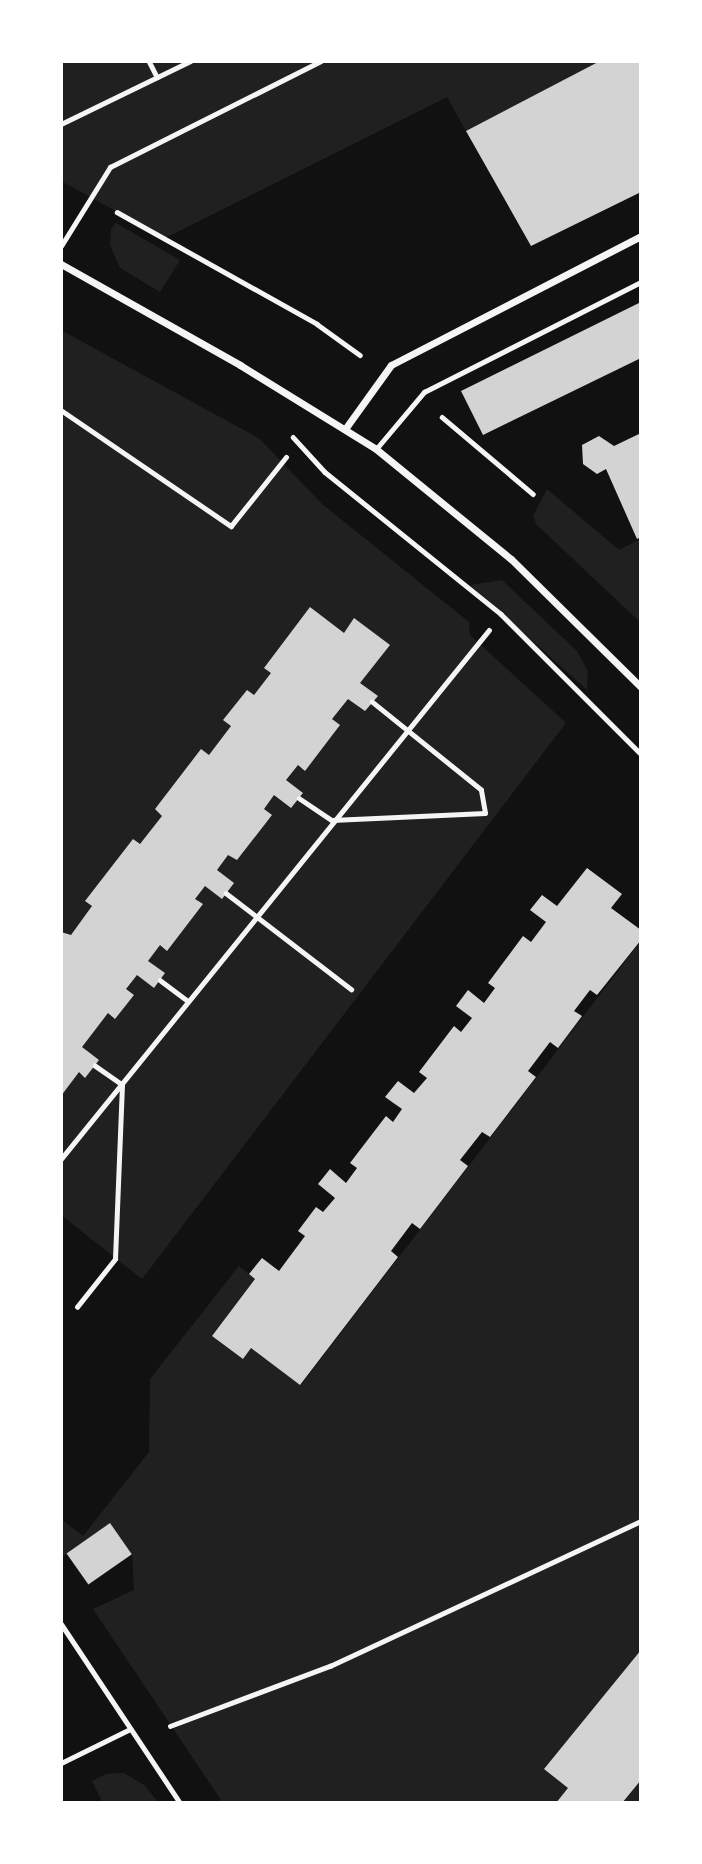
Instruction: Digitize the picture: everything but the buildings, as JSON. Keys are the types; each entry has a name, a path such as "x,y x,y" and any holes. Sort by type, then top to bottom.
{"street":[{"path":"345,429 385,373 427,345 641,236"},
{"path":"61,264 376,449 511,559 641,687"}],"lane":[{"path":"61,246 110,167 321,61"},
{"path":"376,449 418,397 486,358 641,282"},
{"path":"61,1625 180,1803"},
{"path":"61,1763 130,1729"}],"path":[{"path":"149,61 157,78"},
{"path":"61,116 63,123 191,61"},
{"path":"91,198 317,324 385,373"},
{"path":"418,397 533,494"},
{"path":"61,410 232,526 286,457"},
{"path":"284,427 325,472 501,614 641,754"},
{"path":"61,1159 403,731 489,630"},
{"path":"299,798 332,820 485,813 481,790 403,731 372,702"},
{"path":"226,893 351,989"},
{"path":"160,980 188,1001"},
{"path":"95,1066 122,1085"},
{"path":"78,1307 115,1259 122,1085"},
{"path":"170,1726 330,1665 641,1521"}],"shaded area":[{"path":"61,61 600,61 466,131 447,97 165,238 61,181"},
{"path":"116,223 180,260 160,292 120,268 110,245 111,229"},
{"path":"61,330 260,439 322,504 469,622 470,635 566,723 142,1279 61,1215"},
{"path":"547,489 619,550 641,539 641,623 536,524 533,516"},
{"path":"502,580 577,651 588,671 587,690 470,585"},
{"path":"641,941 641,1803 223,1803 93,1609 134,1590 132,1554 110,1524 61,1558 61,1519 83,1536 149,1452 150,1379 239,1266 255,1279 212,1336 243,1359 251,1348 301,1385"},
{"path":"124,1773 144,1785 159,1803 103,1803 92,1781 106,1774"}]}
